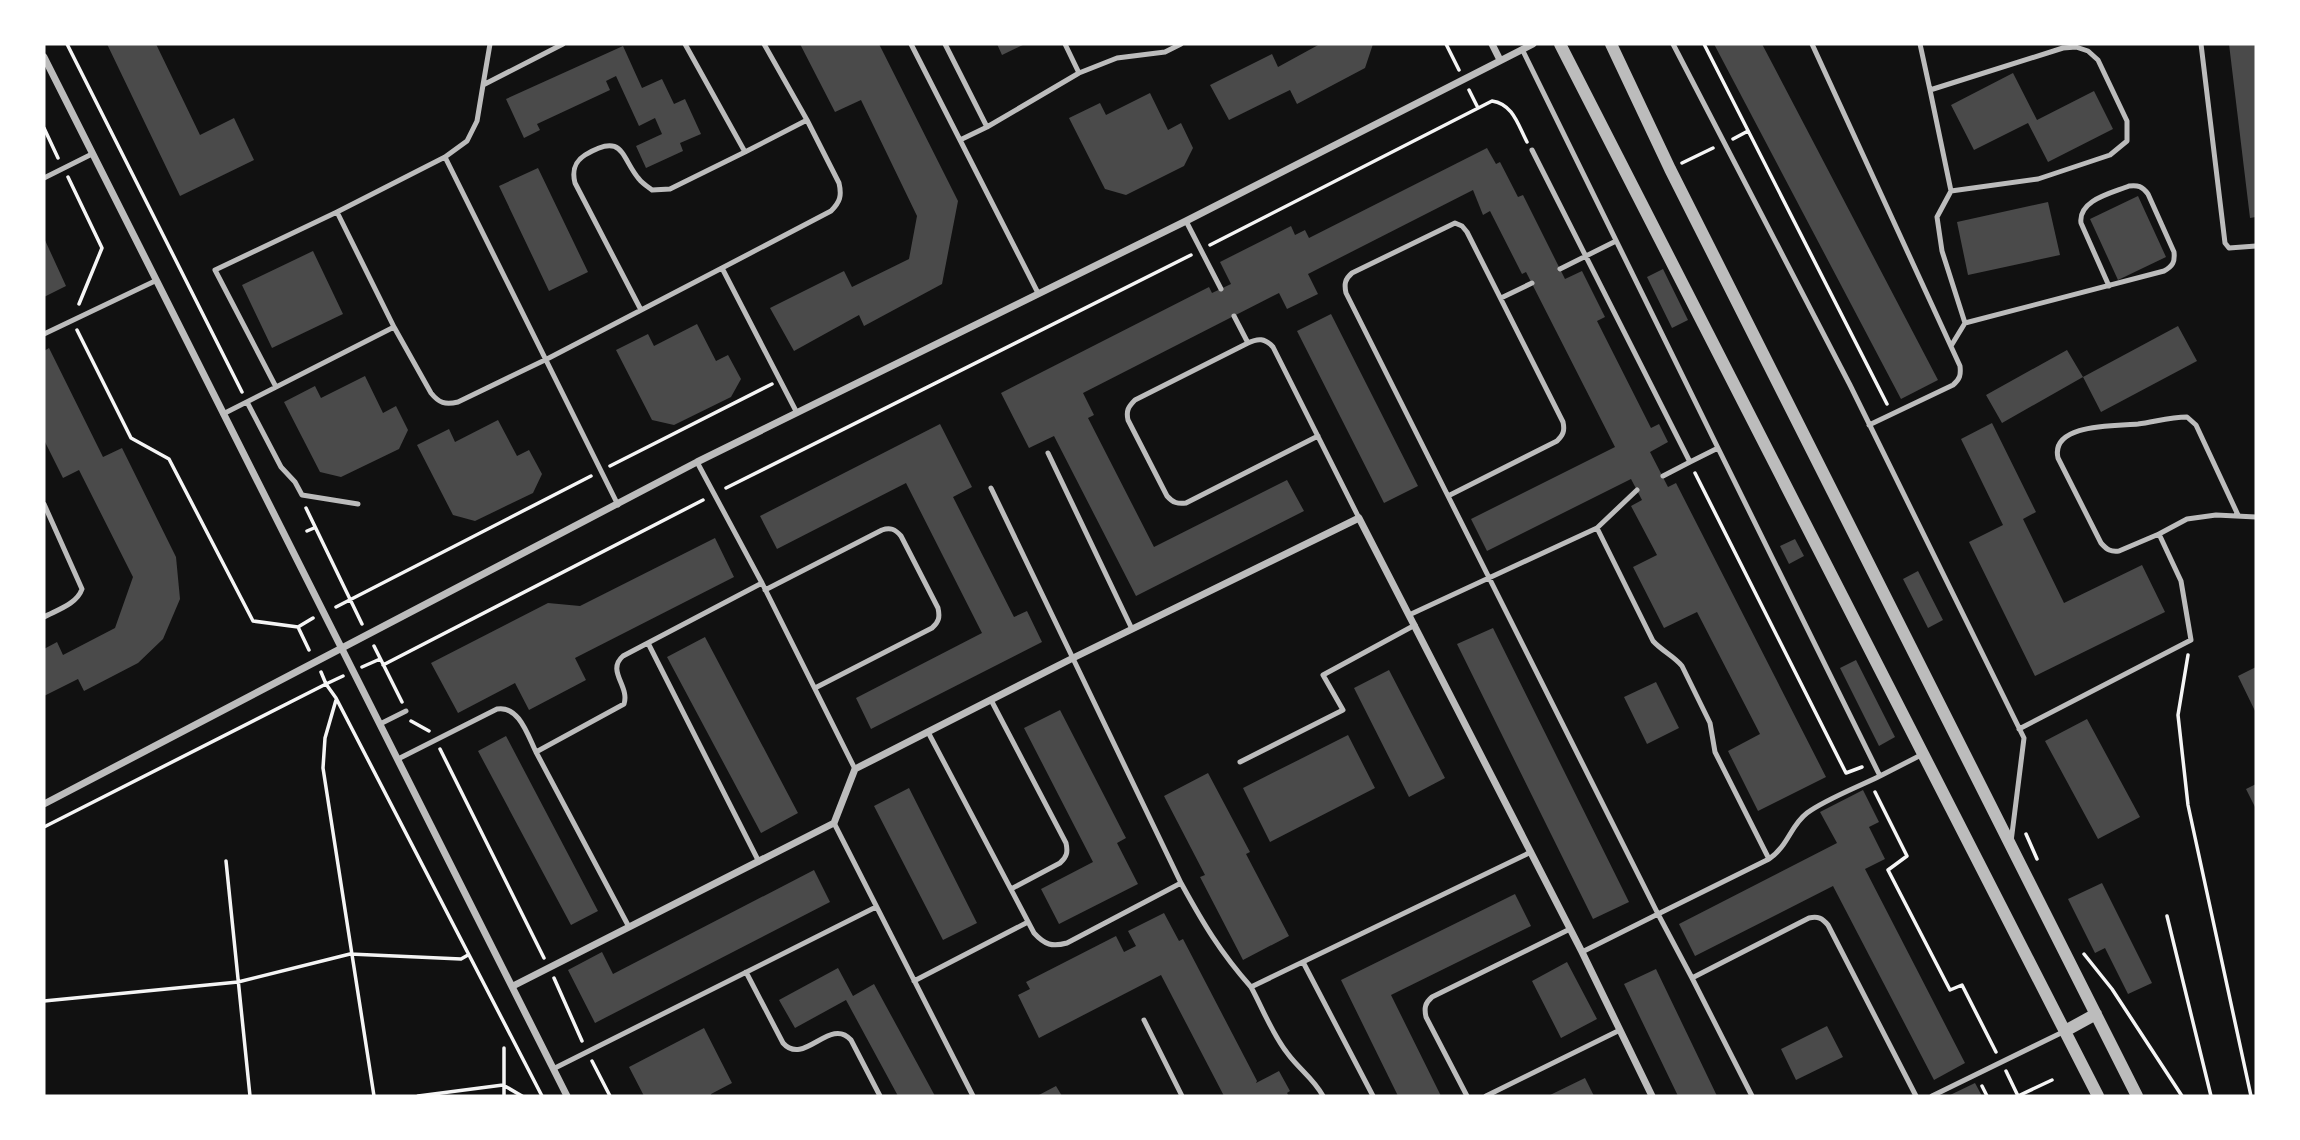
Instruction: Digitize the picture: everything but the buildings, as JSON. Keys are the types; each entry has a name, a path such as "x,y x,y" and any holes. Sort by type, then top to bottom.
{"street":[{"path":"1492,44 1500,60"},
{"path":"44,804 697,462 1186,221 1533,44"},
{"path":"1560,44 2098,1096"},
{"path":"1611,44 1670,169 2137,1096"},
{"path":"44,57 567,1096"},
{"path":"513,986 834,823 855,769 1073,658 1359,518 1582,952 1652,1096"},
{"path":"2065,1031 2096,1014"}],"lane":[{"path":"276,387 215,270 445,157 467,141 477,121 490,44"},
{"path":"482,85 563,44"},
{"path":"685,44 745,152"},
{"path":"337,212 430,393 438,401 448,404 458,402 722,268 831,211 838,204 842,194 839,183 764,44"},
{"path":"911,44 1038,293"},
{"path":"945,44 987,127"},
{"path":"1065,44 1079,73"},
{"path":"960,140 1079,73 1117,58 1165,52 1181,44"},
{"path":"1673,44 1870,425 2024,738 2011,845"},
{"path":"1812,44 1960,366 1961,373 1953,385 1870,425"},
{"path":"1920,44 1951,191 1937,217 1942,251 1965,323"},
{"path":"2201,44 2225,243 2229,248 2256,246"},
{"path":"1930,90 2063,48 2076,47 2088,51 2098,60 2127,121 2127,141 2110,155 2038,179 1951,191"},
{"path":"1522,49 1880,776"},
{"path":"641,310 575,183 573,173 576,163 584,155 610,146 619,149 626,156 639,179 652,190 670,189 807,120"},
{"path":"1532,150 1690,462"},
{"path":"44,178 92,154"},
{"path":"445,157 618,505"},
{"path":"1951,346 1965,323 2109,286 2171,267 2175,260 2174,252 2148,194 2136,185 2088,204 2082,208 2080,215 2109,286"},
{"path":"1186,221 1221,289"},
{"path":"1448,496 1557,441 1564,429 1563,422 1467,232 1455,223 1352,273 1346,278 1344,285 1352,305 1658,914 1752,1096"},
{"path":"1560,269 1616,241"},
{"path":"722,268 797,413"},
{"path":"44,334 155,281"},
{"path":"1501,298 1532,283"},
{"path":"1234,316 1248,344"},
{"path":"223,414 394,327"},
{"path":"1318,436 1186,503 1179,504 1172,502 1167,496 1128,420 1127,412 1135,400 1248,344 1261,339 1268,341 1273,347 1318,436 1359,518"},
{"path":"247,402 281,467 295,482 302,495 358,504"},
{"path":"2238,515 2196,425 2187,417 2077,431 2058,444 2058,458 2106,549 2119,551 2187,519 2238,515 2256,517"},
{"path":"1663,476 1718,448"},
{"path":"1048,453 1132,629"},
{"path":"697,462 762,583 855,769"},
{"path":"991,488 1181,883 1212,938 1227,960 1251,986 1279,1042 1311,1077 1323,1096"},
{"path":"1409,615 1597,528 1637,490"},
{"path":"44,504 82,589 74,601 44,617"},
{"path":"765,590 889,528 896,530 901,536 938,608 938,623 932,628 815,688"},
{"path":"1597,528 1653,641 1682,666 1710,723 1715,752 1769,859"},
{"path":"2019,729 2191,640 2181,582 2159,534"},
{"path":"536,752 624,704 626,697 616,668 618,661 762,583"},
{"path":"1240,762 1343,710 1323,675 1415,625"},
{"path":"648,643 759,862"},
{"path":"991,700 1068,851 1066,858 1060,863 1011,889"},
{"path":"398,759 497,709 511,710 629,928"},
{"path":"380,724 406,710"},
{"path":"928,732 1028,922 1042,942 1053,947 1067,943 1181,883"},
{"path":"1582,952 1769,859 1781,851 1797,823 1808,813 1923,754"},
{"path":"834,823 973,1096"},
{"path":"1251,986 1531,852"},
{"path":"553,1069 876,907"},
{"path":"1692,978 1809,918 1823,919 1916,1096"},
{"path":"914,981 1028,922"},
{"path":"1467,1096 1426,1017 1426,1002 1570,929"},
{"path":"1303,962 1373,1096"},
{"path":"746,972 788,1049 802,1049 839,1032 846,1035 880,1096"},
{"path":"1144,1020 1182,1096"},
{"path":"1486,1096 1620,1030"},
{"path":"1932,1096 2065,1031"}],"path":[{"path":"67,44 247,402"},
{"path":"1704,44 1893,415"},
{"path":"383,665 715,494 1492,102 1508,107 1532,150"},
{"path":"44,128 102,248 72,320 131,438 169,459 254,621 298,627"},
{"path":"349,599 780,380"},
{"path":"302,495 314,527 411,721 431,732 436,740 610,1096"},
{"path":"307,531 314,527"},
{"path":"2191,640 2178,715 2188,805 2251,1096"},
{"path":"44,827 326,684 336,698 541,1096"},
{"path":"336,698 325,738 323,768 374,1096"},
{"path":"2027,822 2025,835 2043,870"},
{"path":"226,861 250,1096"},
{"path":"2167,916 2211,1096"},
{"path":"2082,951 2112,989 2182,1096"},
{"path":"44,1001 238,982 350,954 461,959 468,955"},
{"path":"504,1048 504,1096"},
{"path":"2018,1096 2052,1080"},
{"path":"418,1096 503,1085 522,1096"}]}
